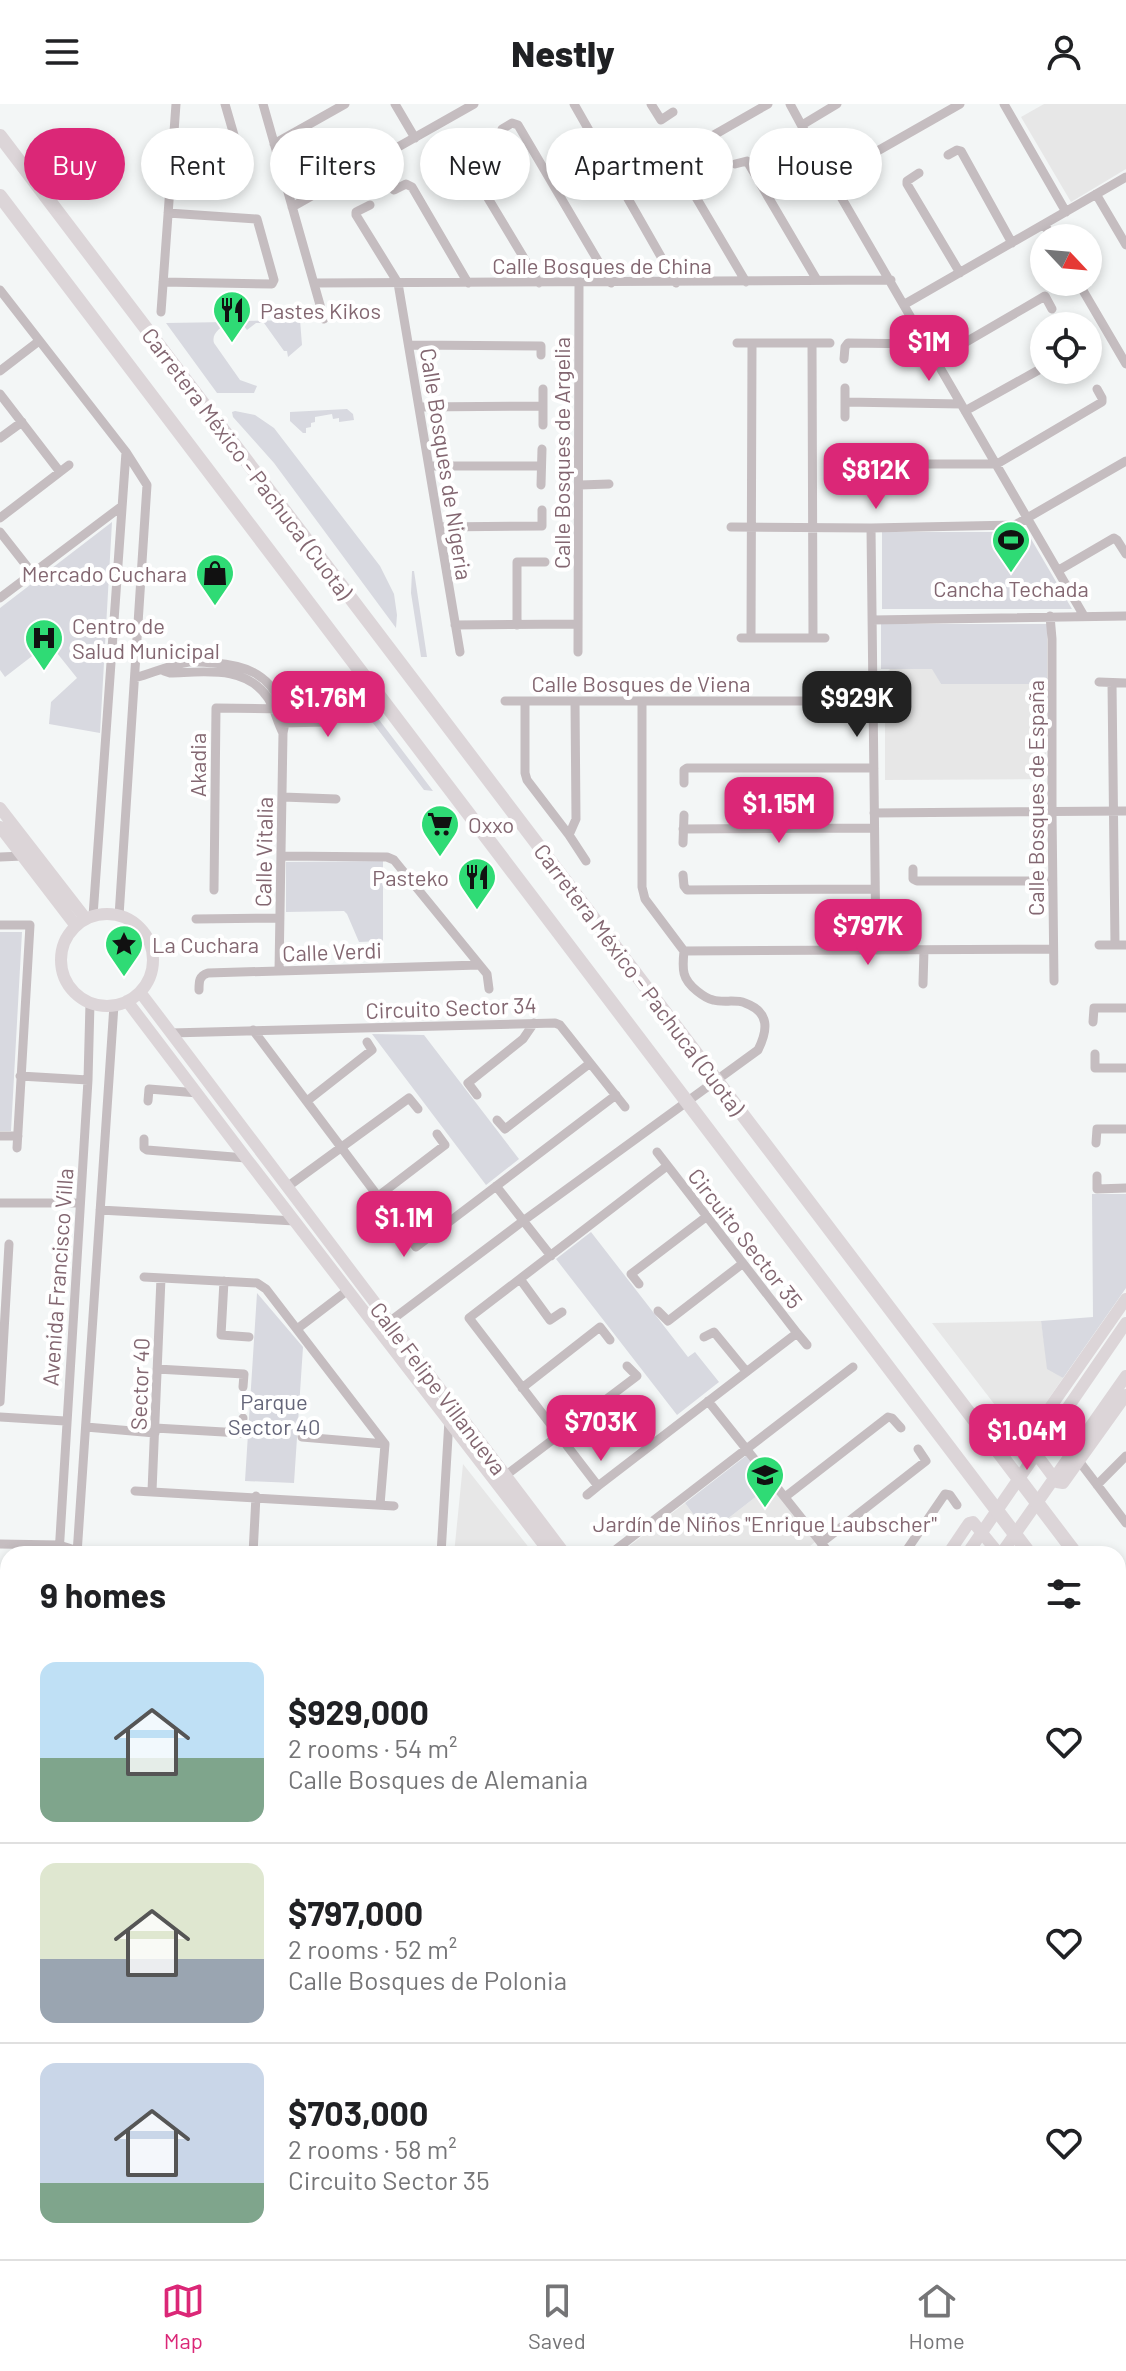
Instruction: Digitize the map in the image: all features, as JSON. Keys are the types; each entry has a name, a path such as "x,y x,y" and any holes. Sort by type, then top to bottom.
{"highway":[{"name":"Carretera México - Pachuca (Cuota)","path":"0,136 1070,1546"},
{"name":"Carretera México - Pachuca (Cuota)","path":"0,196 1024,1546"}],"main road":[{"path":"0,808 85,920"},
{"path":"0,827 6,842 85,920"},
{"path":"111,914 119,916 139,927 151,948 151,971 140,992 127,1001 114,1005 90,1003 77,995 67,983 61,953 66,938 85,920 111,914"},
{"name":"Calle Felipe Villanueva","path":"140,992 287,1187 449,1420 492,1468 505,1476 559,1546"},
{"name":"Calle Felipe Villanueva","path":"127,1001 348,1290 384,1326 492,1468 546,1546"},
{"path":"1126,1299 1028,1439 1061,1484 1126,1395"},
{"path":"973,1546 1126,1323"},
{"path":"1006,1546 1126,1376"},
{"path":"953,1546 969,1523 973,1522 993,1546"}],"street":[{"path":"174,128 176,104"},
{"path":"225,104 232,128"},
{"path":"263,104 270,129"},
{"path":"302,128 345,104"},
{"path":"395,104 415,138"},
{"path":"574,104 588,128"},
{"path":"651,104 661,120 673,112"},
{"path":"726,128 768,104"},
{"path":"790,104 804,128"},
{"path":"802,125 837,104"},
{"path":"882,148 960,104"},
{"path":"1004,104 1066,212"},
{"path":"292,207 470,105"},
{"path":"530,145 611,283"},
{"path":"948,155 961,151 1012,243"},
{"path":"735,164 748,163 817,280"},
{"path":"919,173 907,184 960,273"},
{"path":"1047,224 1126,177"},
{"path":"404,185 410,184 412,187 468,283"},
{"path":"1096,194 1126,245"},
{"path":"161,312 169,200"},
{"path":"290,200 324,319"},
{"path":"489,200 539,283"},
{"path":"630,200 676,283"},
{"path":"698,200 746,282"},
{"path":"843,200 1084,616"},
{"path":"370,205 356,212 356,215 398,283"},
{"path":"163,282 272,284 274,280 257,219 168,213"},
{"path":"905,304 1030,233"},
{"name":"Calle Bosques de China","path":"314,283 891,280"},
{"name":"Calle Bosques de Nigeria","path":"398,283 460,652"},
{"name":"Calle Bosques de Argelia","path":"578,652 579,283"},
{"path":"0,290 126,452 147,485 119,916"},
{"path":"935,360 1045,296 1052,309"},
{"path":"1086,296 1126,364"},
{"path":"0,371 39,341"},
{"path":"737,343 830,343"},
{"path":"752,343 753,528 746,638 825,638"},
{"path":"812,343 813,638"},
{"path":"844,359 848,343 926,344"},
{"path":"409,345 541,346 541,355"},
{"path":"845,402 963,408 1030,374"},
{"path":"845,388 845,417"},
{"path":"543,389 543,425"},
{"path":"846,451 847,461 851,464 997,464 1102,402 1097,389"},
{"path":"0,394 60,472"},
{"path":"419,407 543,406"},
{"path":"0,438 22,422"},
{"path":"541,485 542,449"},
{"path":"85,920 126,452"},
{"path":"731,527 1015,525 1126,461"},
{"path":"0,518 69,465"},
{"path":"429,466 541,466"},
{"path":"580,485 609,484"},
{"path":"0,598 122,506"},
{"path":"439,527 542,526 542,510"},
{"path":"871,528 876,950"},
{"path":"0,532 33,574"},
{"path":"1059,570 1114,538 1126,554"},
{"path":"517,625 517,562 545,562"},
{"name":"Calle Bosques de España","path":"1050,616 1053,653 1054,981"},
{"path":"872,620 1126,616"},
{"path":"455,625 578,624"},
{"name":"Calle Vitalia","path":"135,678 192,662 251,670 267,680 276,692 282,727 283,797 279,971"},
{"path":"1099,682 1126,683"},
{"path":"1099,945 1120,945 1112,683"},
{"path":"282,727 327,722 328,697"},
{"name":"Calle Bosques de Viena","path":"505,701 873,701"},
{"path":"525,701 527,780 586,861"},
{"path":"569,835 576,819 575,701"},
{"path":"384,1326 758,1050 766,1034 765,1021 758,1011 744,1002 703,997 687,983 682,973 684,951 645,899 642,887 642,701"},
{"name":"Akadia","path":"214,890 216,708 279,709"},
{"path":"684,783 684,770 687,768 874,768"},
{"path":"283,797 336,799"},
{"path":"874,813 1126,811"},
{"path":"683,843 684,815"},
{"path":"683,829 874,828"},
{"path":"0,857 23,856"},
{"path":"281,856 387,857 394,860 487,974 489,989"},
{"path":"913,869 913,879 917,881 1052,881"},
{"path":"683,875 687,890 875,889"},
{"path":"196,919 280,918"},
{"path":"0,925 30,925 17,1148"},
{"path":"684,951 1053,949"},
{"path":"923,984 924,950"},
{"name":"Calle Verdi","path":"199,990 200,979 208,973 479,965"},
{"name":"Avenida Francisco Villa","path":"59,1546 90,1003"},
{"name":"Avenida Francisco Villa","path":"78,1546 114,1005"},
{"path":"1093,1022 1094,1008 1126,1008"},
{"path":"477,1095 468,1083 523,1039 534,1023"},
{"name":"Circuito Sector 34","path":"171,1033 555,1023 560,1025 625,1107"},
{"path":"253,1030 416,1247 616,1095"},
{"path":"307,1101 371,1051 367,1042"},
{"path":"1095,1054 1095,1068 1126,1068"},
{"path":"497,1120 505,1129 589,1064"},
{"path":"20,1076 88,1080"},
{"path":"148,1101 149,1089 198,1093"},
{"path":"287,1187 409,1098 418,1109"},
{"path":"1096,1143 1097,1129 1126,1129"},
{"path":"377,1197 445,1145 437,1134"},
{"path":"0,1136 18,1136"},
{"path":"144,1139 144,1150 246,1158"},
{"name":"Circuito Sector 35","path":"657,1152 807,1345"},
{"name":"Circuito Sector 35","path":"598,1486 469,1318 667,1166"},
{"path":"1097,1176 1097,1189 1126,1188"},
{"path":"496,1186 551,1256"},
{"path":"0,1203 80,1203"},
{"path":"100,1210 295,1221"},
{"path":"639,1284 631,1274 706,1217"},
{"path":"0,1402 4,1266 9,1244"},
{"path":"658,1311 668,1321 742,1264"},
{"path":"144,1277 257,1283 261,1286 385,1444 380,1505"},
{"name":"Sector 40","path":"152,1491 161,1278"},
{"path":"520,1279 550,1320 562,1312"},
{"path":"224,1281 221,1335 249,1337"},
{"path":"297,1329 348,1290"},
{"path":"522,1388 600,1327 610,1340"},
{"path":"704,1337 714,1332 746,1371"},
{"name":"Circuito Sector 35","path":"587,1495 797,1333"},
{"path":"505,1476 637,1376 627,1366"},
{"path":"620,1546 853,1367"},
{"path":"157,1369 244,1374 243,1387"},
{"path":"708,1401 823,1546"},
{"path":"0,1417 65,1421"},
{"path":"785,1497 888,1417 901,1428"},
{"path":"86,1427 241,1433 243,1418"},
{"path":"441,1546 449,1420"},
{"path":"303,1422 302,1437 385,1444"},
{"path":"821,1543 926,1461 918,1449"},
{"path":"1097,1485 1126,1456"},
{"path":"1079,1461 1126,1523"},
{"path":"135,1491 394,1506"},
{"path":"909,1546 945,1494 950,1495 957,1505"},
{"path":"253,1546 256,1496"}],"shaded area":[{"path":"1044,104 1126,104 1126,169 1071,202 1021,117"},
{"path":"890,669 933,669 941,684 1047,684 1046,779 885,780 885,674"},
{"path":"1041,1321 1048,1368 1063,1378 1021,1439 932,1323"},
{"path":"463,1464 528,1546 455,1546"},
{"name":"Jardín de Niños \"Enrique Laubscher\"","path":"771,1485 815,1542 810,1546 629,1546 685,1503 708,1534"}],"green space":[{"path":"300,320 302,345 288,357 287,351 264,323 256,323 247,330 240,321"},
{"path":"228,322 215,334 214,343 240,380 257,386 254,393 217,393 166,323"},
{"path":"347,409 354,420 339,422 339,418 333,419 332,414 315,417 311,427 306,428 306,433 290,421 290,412"},
{"path":"232,412 255,415 274,428 380,566 394,594 396,628 274,463 233,417"},
{"path":"112,522 100,733 49,724 51,702 77,678 49,643 5,677 0,670 0,608"},
{"path":"882,532 1027,532 1072,609 882,609"},
{"path":"412,571 427,657 421,657 411,593"},
{"path":"881,624 1047,624 1047,684 941,684 932,669 881,669"},
{"path":"374,713 433,791 424,790 366,714"},
{"path":"383,861 383,941 359,942 344,911 286,912 286,862"},
{"path":"0,932 22,932 11,1131 0,1131"},
{"path":"372,1034 424,1035 519,1159 486,1185"},
{"path":"1092,1194 1126,1194 1126,1288 1063,1378 1047,1369 1041,1321 1093,1317"},
{"path":"591,1232 688,1357 695,1352 719,1382 677,1415 556,1259"},
{"name":"Parque Sector 40","path":"257,1293 303,1347 294,1483 245,1481"},
{"path":"747,1455 771,1485 708,1534 685,1503"}],"place":[{"name":"Pastes Kikos","path":"232,344"},
{"name":"Cancha Techada","path":"1011,574"},
{"name":"Mercado Cuchara","path":"215,607"},
{"name":"Centro de Salud Municipal","path":"44,672"},
{"name":"Oxxo","path":"440,858"},
{"name":"Pasteko","path":"477,911"},
{"name":"La Cuchara","path":"124,978"},
{"name":"Jardín de Niños \"Enrique Laubscher\"","path":"765,1509"}]}
